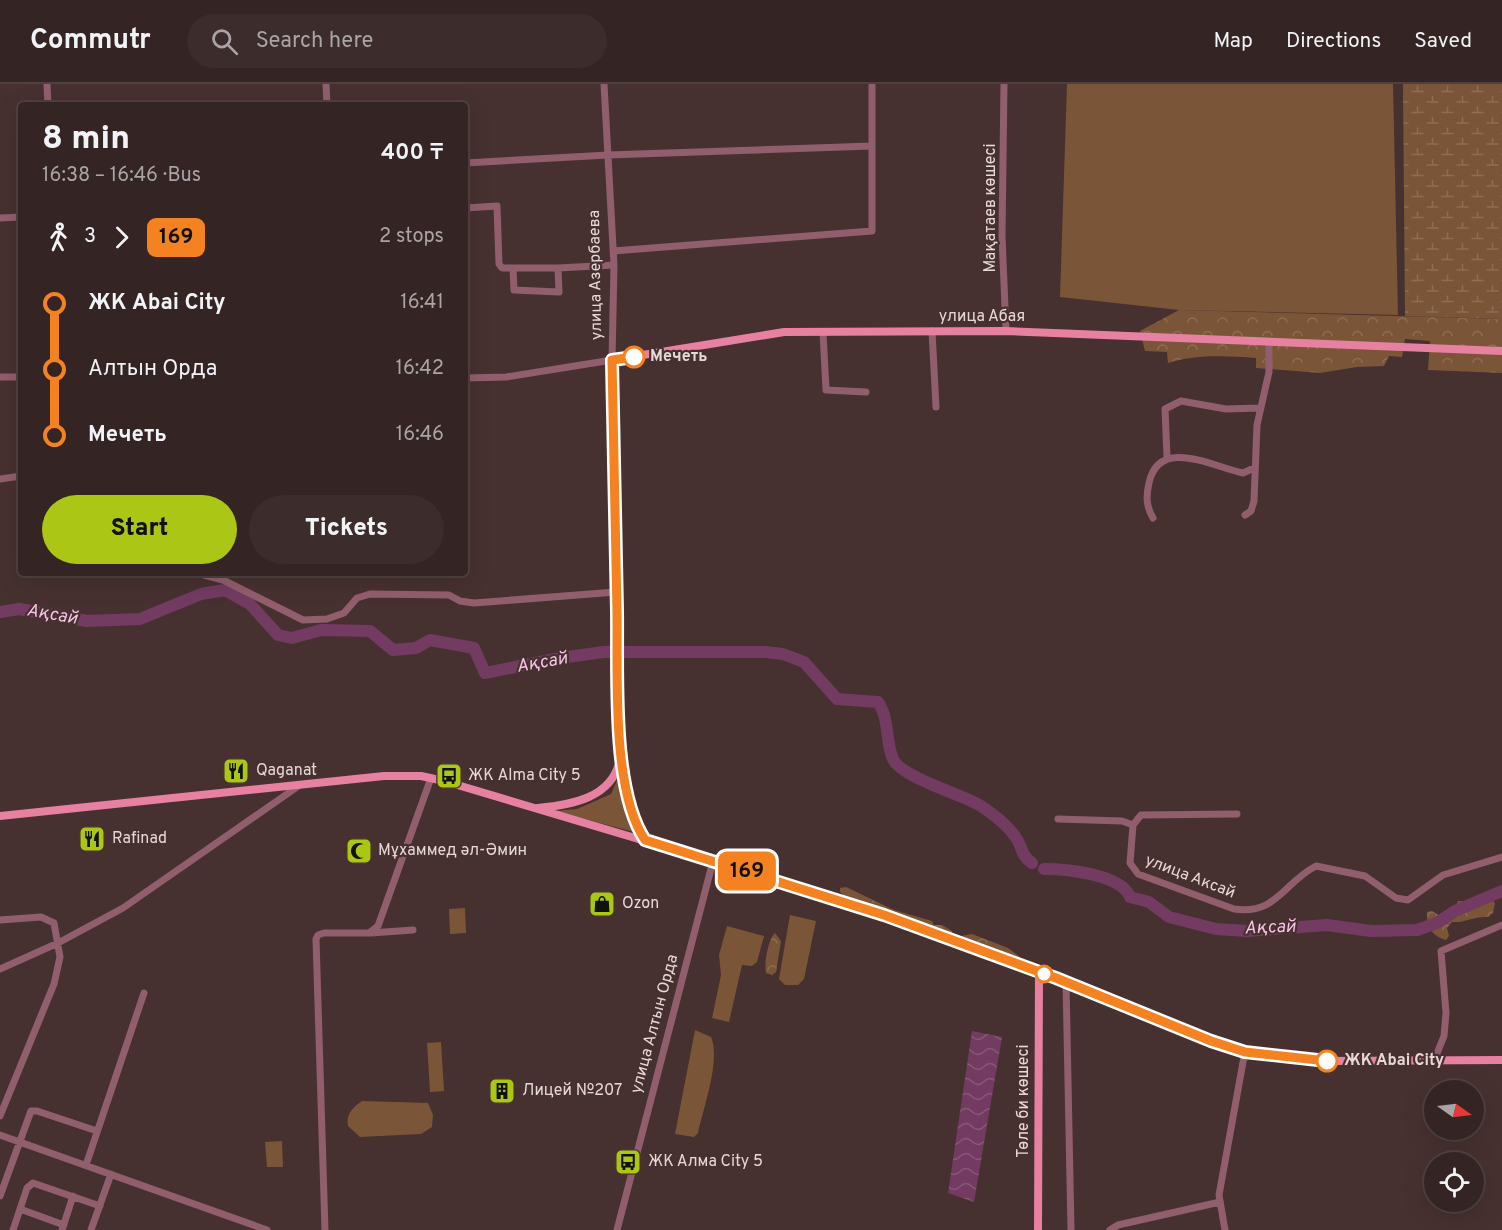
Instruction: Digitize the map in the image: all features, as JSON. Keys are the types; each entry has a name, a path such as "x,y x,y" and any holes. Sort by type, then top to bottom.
{"main road":[{"name":"улица Абая","path":"612,360 784,332 1006,331 1502,351"},
{"name":"улица Азербаева","path":"612,360 621,753 631,804 639,830 645,840"},
{"name":"улица Азербаева","path":"532,808 562,806 603,790 618,770 621,753"},
{"path":"0,816 384,776 431,778 503,797 532,808 645,840 864,908 1065,982 1194,1035 1245,1052 1328,1061 1502,1060"},
{"name":"Төле би көшесі","path":"1038,1230 1039,972"}],"street":[{"path":"47,84 48,102"},
{"path":"326,84 327,102"},
{"name":"улица Азербаева","path":"604,84 614,265 612,360"},
{"path":"613,250 872,231 872,84"},
{"name":"Мақатаев көшесі","path":"1004,84 1002,236 1006,331"},
{"path":"468,163 608,155 872,146"},
{"path":"468,208 497,207 499,264 502,268 614,265"},
{"path":"0,218 18,217"},
{"path":"513,268 514,290 559,292 558,268"},
{"path":"932,331 936,407"},
{"path":"823,332 826,390 866,392"},
{"path":"1245,515 1251,511 1254,501 1259,408 1269,372 1269,342"},
{"name":"улица Абая","path":"468,378 506,377 612,360"},
{"path":"0,377 18,377"},
{"path":"1167,457 1165,409 1181,401 1226,409 1259,408"},
{"path":"1153,518 1148,508 1151,475 1160,461 1167,457 1205,461 1244,473 1254,468"},
{"path":"0,479 18,476"},
{"path":"208,576 223,580 303,620 327,619 344,613 357,598 370,594 449,595 460,601 474,603 616,592"},
{"path":"369,933 378,926 384,913 431,778"},
{"path":"0,969 58,944 123,908 300,785"},
{"path":"1058,819 1122,820 1132,825 1141,815 1237,814"},
{"name":"улица Аксай","path":"1132,825 1130,863 1138,874 1234,909 1246,911 1270,905 1283,891 1316,866 1365,876 1396,898 1408,900 1443,875 1502,857"},
{"name":"улица Алтын Орда","path":"617,1230 713,861"},
{"path":"0,920 41,917 54,923 60,957 54,984 0,1114"},
{"path":"1434,1061 1444,1036 1446,1013 1441,951 1502,925"},
{"path":"325,1230 316,939 318,935 324,933 413,930"},
{"path":"1065,982 1071,1230"},
{"path":"86,1165 144,993"},
{"path":"1225,1230 1220,1202 1245,1052"},
{"path":"0,1196 29,1113 33,1110 97,1131"},
{"path":"0,1135 267,1230"},
{"path":"91,1230 111,1174"},
{"path":"13,1230 27,1188 33,1183 100,1206"},
{"path":"20,1209 63,1227 74,1196"},
{"path":"1110,1230 1118,1226 1220,1202"}],"green space":[{"path":"1067,84 1393,84 1398,315 1179,310 1060,297"},
{"path":"1403,84 1502,84 1502,319 1405,316"},
{"path":"1179,310 1502,319 1502,373 1428,370 1430,341 1405,339 1402,357 1389,356 1384,366 1357,367 1320,373 1256,368 1256,358 1201,357 1168,363 1167,352 1145,351 1140,331"},
{"path":"621,771 624,799 634,832 555,811 577,809 611,794"},
{"path":"846,887 894,910 932,921 934,925 942,925 952,931 952,935 949,936 847,899 840,892 840,888"},
{"path":"1482,894 1495,903 1493,913 1488,917 1452,922 1447,928 1449,936 1446,940 1431,930 1427,912 1432,911 1440,916 1454,909 1458,901 1472,901"},
{"path":"465,908 466,933 450,934 449,909"},
{"path":"790,915 816,921 804,979 798,985 785,985 779,979"},
{"path":"727,926 764,936 757,962 752,966 742,965 729,1022 712,1018 721,975 719,955"},
{"path":"775,933 781,941 776,972 772,975 766,973 766,963 769,946"},
{"path":"972,934 1008,948 1020,957 1016,960 1005,957 1001,952 958,939 961,936"},
{"path":"695,1030 711,1037 714,1058 707,1098 698,1133 694,1137 675,1134"},
{"path":"441,1042 444,1091 430,1092 427,1043"},
{"path":"362,1101 428,1103 433,1115 432,1127 421,1134 360,1137 348,1126 348,1118 350,1112"},
{"path":"282,1141 283,1167 267,1167 265,1142"}],"water":[{"path":"972,1031 1002,1037 974,1202 948,1193"}],"waterway":[{"name":"Ақсай","path":"0,612 19,609 87,621 140,619 201,594 225,590 250,604 278,635 292,638 321,630 370,631 393,650 416,648 430,640 474,648 485,673 604,652 766,652 783,654 804,662 837,699 878,702 884,716 893,759 899,766 920,779 986,809 1011,831 1024,856 1032,863"},
{"name":"Ақсай","path":"1044,869 1079,872 1105,878 1125,889 1130,897 1149,902 1169,917 1216,929 1247,931 1327,925 1371,931 1417,930 1437,923 1455,911 1502,891"}],"bus line":[{"name":"169","path":"634,357 612,360 614,513 621,753 631,804 639,830 645,840 884,915 1056,978 1211,1041 1245,1052 1327,1061"}],"place":[{"name":"Мечеть","path":"634,357"},
{"name":"Qaganat","path":"236,771"},
{"name":"ЖК Alma City 5","path":"449,776"},
{"name":"Rafinad","path":"92,839"},
{"name":"Мұхаммед әл-Әмин","path":"359,851"},
{"name":"Ozon","path":"602,904"},
{"name":"ЖК Abai City","path":"1327,1061"},
{"name":"Лицей №207","path":"502,1091"},
{"name":"ЖК Алма City 5","path":"628,1162"}]}
